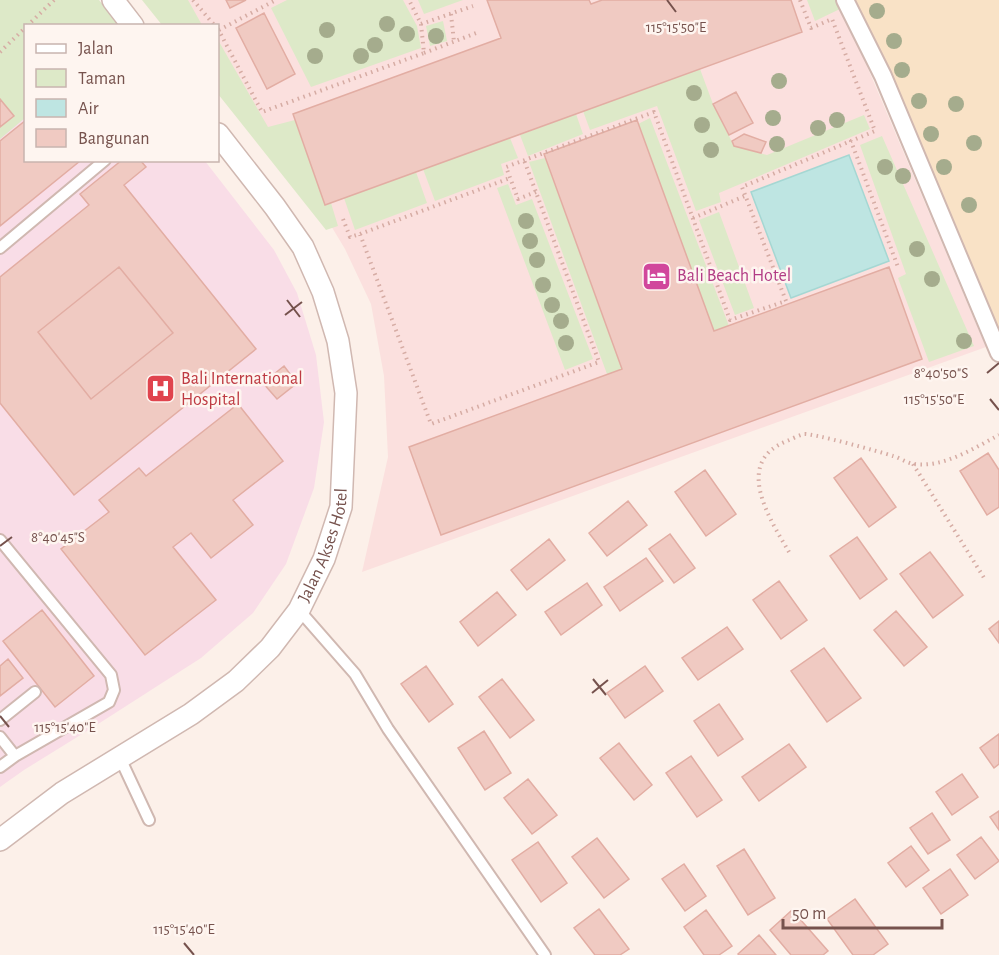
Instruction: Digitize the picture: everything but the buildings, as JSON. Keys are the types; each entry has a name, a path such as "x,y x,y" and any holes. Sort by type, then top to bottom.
{"street":[{"path":"113,0 131,24"},
{"path":"845,0 883,76 999,354"},
{"name":"Jalan Akses Hotel","path":"0,840 62,793 191,714 236,681 270,648 299,610 324,560 340,507 346,393 338,341 323,292 303,247 219,135"}],"lane":[{"path":"0,248 103,162"},
{"path":"0,540 111,675 114,690 109,702 0,767"},
{"path":"299,610 355,674 388,729 545,955"},
{"path":"0,720 35,692"},
{"path":"0,737 15,756"},
{"path":"120,758 149,820"}],"path":[{"path":"28,24 54,0"},
{"path":"193,0 214,24"},
{"path":"219,27 276,0"},
{"path":"410,0 421,24 424,52"},
{"path":"536,192 518,199 506,166 654,112 730,320 786,301 742,187 875,131 832,19 811,28 801,0"},
{"path":"421,24 473,6"},
{"path":"451,14 454,42"},
{"path":"0,52 24,28"},
{"path":"219,32 262,112 479,32"},
{"path":"851,141 897,267"},
{"path":"360,234 431,424 598,362 524,160"},
{"path":"343,219 350,237 510,178"},
{"path":"693,218 746,196"},
{"path":"789,552 767,514 758,484 762,458 774,446 805,434 893,456 913,464 938,464 999,435"},
{"path":"913,464 986,581"}],"shaded area":[{"name":"Bali International Hospital","path":"0,0 24,24 24,162 206,162 274,250 297,293 316,355 324,422 314,488 286,564 253,613 201,658 0,787"},
{"name":"Bali Beach Hotel","path":"169,0 839,0 986,347 362,572 388,457 384,376 371,304 345,249 310,191 219,66 219,24 187,24"}],"green space":[{"path":"0,0 99,0 118,24 24,24 24,119 0,139"},
{"path":"142,0 188,0 201,24 161,24"},
{"path":"287,0 403,0 417,26 421,48 311,87 271,8"},
{"path":"418,0 463,0 424,14"},
{"path":"807,0 837,0 842,8 815,21"},
{"path":"443,21 447,41 430,46 426,26"},
{"path":"219,42 268,127 295,120 325,205 331,203 338,226 326,230 219,95"},
{"path":"700,69 713,104 734,146 767,155 864,115 870,129 719,193 721,202 696,211 657,106 590,130 583,111"},
{"path":"576,114 583,134 528,156 520,135"},
{"path":"650,118 729,326 714,331 638,124"},
{"path":"882,136 974,346 929,362 898,278 906,274 860,145"},
{"path":"510,138 518,158 501,164 504,175 435,201 423,169"},
{"path":"545,158 622,369 607,374 529,162"},
{"path":"416,172 427,203 355,230 344,198"},
{"path":"508,184 516,205 532,199 593,359 565,370 497,188"},
{"path":"719,212 754,308 735,315 699,220"}],"sand":[{"path":"845,0 999,0 999,353"}],"water":[{"path":"849,155 889,261 791,298 751,192"}],"place":[{"name":"Bali Beach Hotel","path":"656,276"},
{"name":"Bali International Hospital","path":"160,389"}]}
